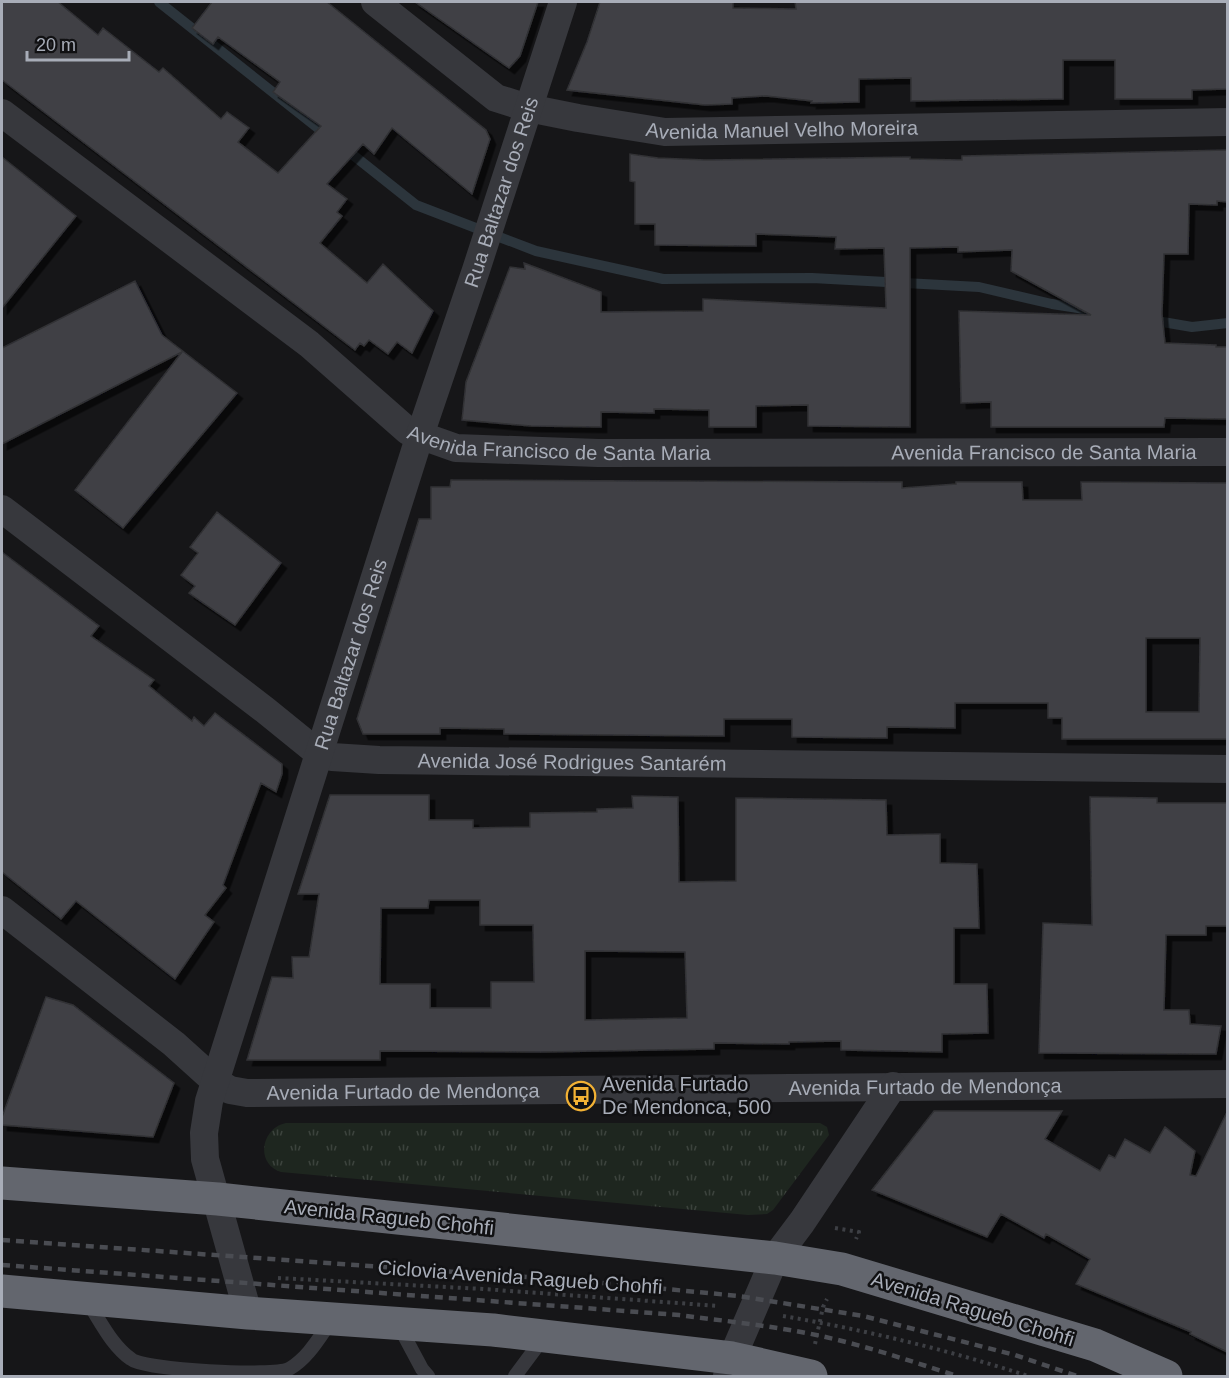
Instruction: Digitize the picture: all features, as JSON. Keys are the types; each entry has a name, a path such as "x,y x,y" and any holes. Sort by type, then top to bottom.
{"highway":[{"name":"Avenida Ragueb Chohfi","path":"2,1183 218,1199 775,1258 842,1269 1095,1345 1166,1377"},
{"path":"2,1291 544,1336 730,1367 811,1377"}],"street":[{"name":"Avenida Manuel Velho Moreira","path":"375,2 496,98 528,108 665,132 1227,122"},
{"name":"Rua Baltazar dos Reis","path":"248,1313 205,1159 204,1133 209,1101 420,435 563,2"},
{"name":"Avenida Francisco de Santa Maria","path":"2,112 309,344 408,431 456,448 598,453 1227,452"},
{"name":"Avenida José Rodrigues Santarém","path":"2,509 266,710 318,753 332,757 378,760 1227,770"},
{"name":"Avenida Furtado de Mendonça","path":"2,910 174,1044 216,1081 230,1090 247,1093 1227,1084"},
{"path":"730,1367 775,1258 809,1212 893,1086"}],"lane":[{"path":"86,1299 113,1341 132,1361 156,1367 264,1373 287,1370 306,1357 332,1319"},
{"path":"398,1324 428,1377"},
{"path":"515,1377 544,1336"}],"path":[{"name":"Ciclovia Avenida Ragueb Chohfi","path":"238,1276 506,1290 677,1302 752,1311 849,1328 983,1361 1028,1377"}],"green space":[{"path":"286,1123 820,1123 827,1127 829,1135 773,1210 767,1214 748,1215 281,1172 267,1162 264,1146 271,1132"}],"building":[{"path":"2,2 58,2 98,35 103,28 159,72 163,68 221,119 227,112 249,128 238,142 278,173 321,126 273,92 280,82 218,37 213,44 192,28 212,2 327,2 486,130 490,139 472,194 392,128 374,154 363,144 327,184 347,199 337,212 342,216 320,243 367,283 383,264 433,311 412,353 397,342 388,354 369,340 364,346 360,343 355,350 2,80"},
{"path":"415,2 538,2 520,56 509,68"},
{"path":"600,2 733,2 733,8 796,9 795,2 1227,2 1227,89 1192,90 1192,99 1115,99 1115,60 1063,60 1063,99 911,101 911,78 859,79 859,102 811,103 812,101 766,96 732,98 732,104 705,105 567,90 587,42"},
{"path":"1227,150 1227,202 1217,201 1217,205 1189,204 1188,254 1164,254 1162,314 1165,343 1227,347 1227,419 1165,418 1164,427 991,427 991,402 961,403 959,311 1091,315 1011,271 1012,250 958,252 958,247 910,248 910,427 808,426 808,405 756,406 756,427 709,427 709,410 654,409 654,413 601,412 601,427 531,426 462,420 466,382 510,267 525,269 524,263 601,292 601,312 703,311 703,299 886,308 884,248 835,249 836,237 756,234 756,246 655,245 655,224 635,224 635,182 630,181 630,154 706,160 910,157 910,159 962,160 962,156"},
{"path":"2,157 76,216 2,308"},
{"path":"135,281 162,335 237,393 123,528 75,490 182,352 2,444 2,348"},
{"path":"451,480 902,482 902,488 956,484 956,482 1022,482 1023,500 1082,500 1081,482 1227,483 1227,739 1062,739 1062,718 1048,718 1048,703 955,703 955,728 887,727 887,738 792,737 792,719 724,719 724,736 504,734 504,729 440,728 440,734 363,734 357,719 419,519 431,519 431,487 450,487","holes":["1146,638 1200,638 1199,712 1146,712"]},
{"path":"217,512 281,563 235,625 189,593 195,586 181,575 198,553 190,547"},
{"path":"2,552 99,626 91,636 154,680 149,686 192,721 194,717 204,726 215,713 282,764 282,774 276,792 261,783 223,885 226,888 205,915 214,922 175,979 76,901 61,919 2,872"},
{"path":"330,795 429,795 429,820 473,820 473,828 530,827 530,813 597,812 597,809 633,808 632,796 678,797 679,882 736,881 736,798 886,800 887,835 940,834 940,863 977,864 979,928 954,928 954,984 987,984 988,1033 942,1034 942,1052 841,1050 841,1041 789,1042 789,1044 714,1043 714,1049 541,1052 380,1051 380,1060 247,1060 272,977 293,978 292,957 309,957 319,894 298,894","holes":["429,900 480,900 480,925 533,925 534,982 491,982 491,1008 430,1008 430,984 380,984 381,908 428,908","585,951 685,952 687,1018 585,1020"]},
{"path":"1090,797 1157,798 1157,803 1227,803 1227,926 1206,926 1206,935 1166,935 1164,1010 1189,1010 1190,1024 1221,1026 1216,1054 1039,1053 1043,923 1092,925"},
{"path":"46,997 73,1005 174,1083 153,1137 2,1125 2,1117"},
{"path":"934,1111 1062,1111 1045,1139 1100,1171 1109,1155 1115,1158 1125,1139 1150,1153 1165,1127 1195,1151 1190,1175 1196,1176 1227,1112 1227,1352 1190,1334 1191,1332 1076,1284 1090,1259 1046,1234 1044,1238 1001,1214 987,1237 872,1190"}],"waterway":[{"path":"159,2 328,136"},
{"path":"343,147 416,205 536,251 663,279 812,278 979,287 1052,304 1091,310"},
{"path":"1151,320 1192,327 1228,323"}],"railway":[{"path":"2,1240 582,1281 739,1296 863,1316 1015,1355 1077,1376"},
{"path":"2,1265 679,1315 818,1335 957,1376"}],"place":[{"name":"Avenida Furtado De Mendonca, 500","path":"581,1096"}]}
